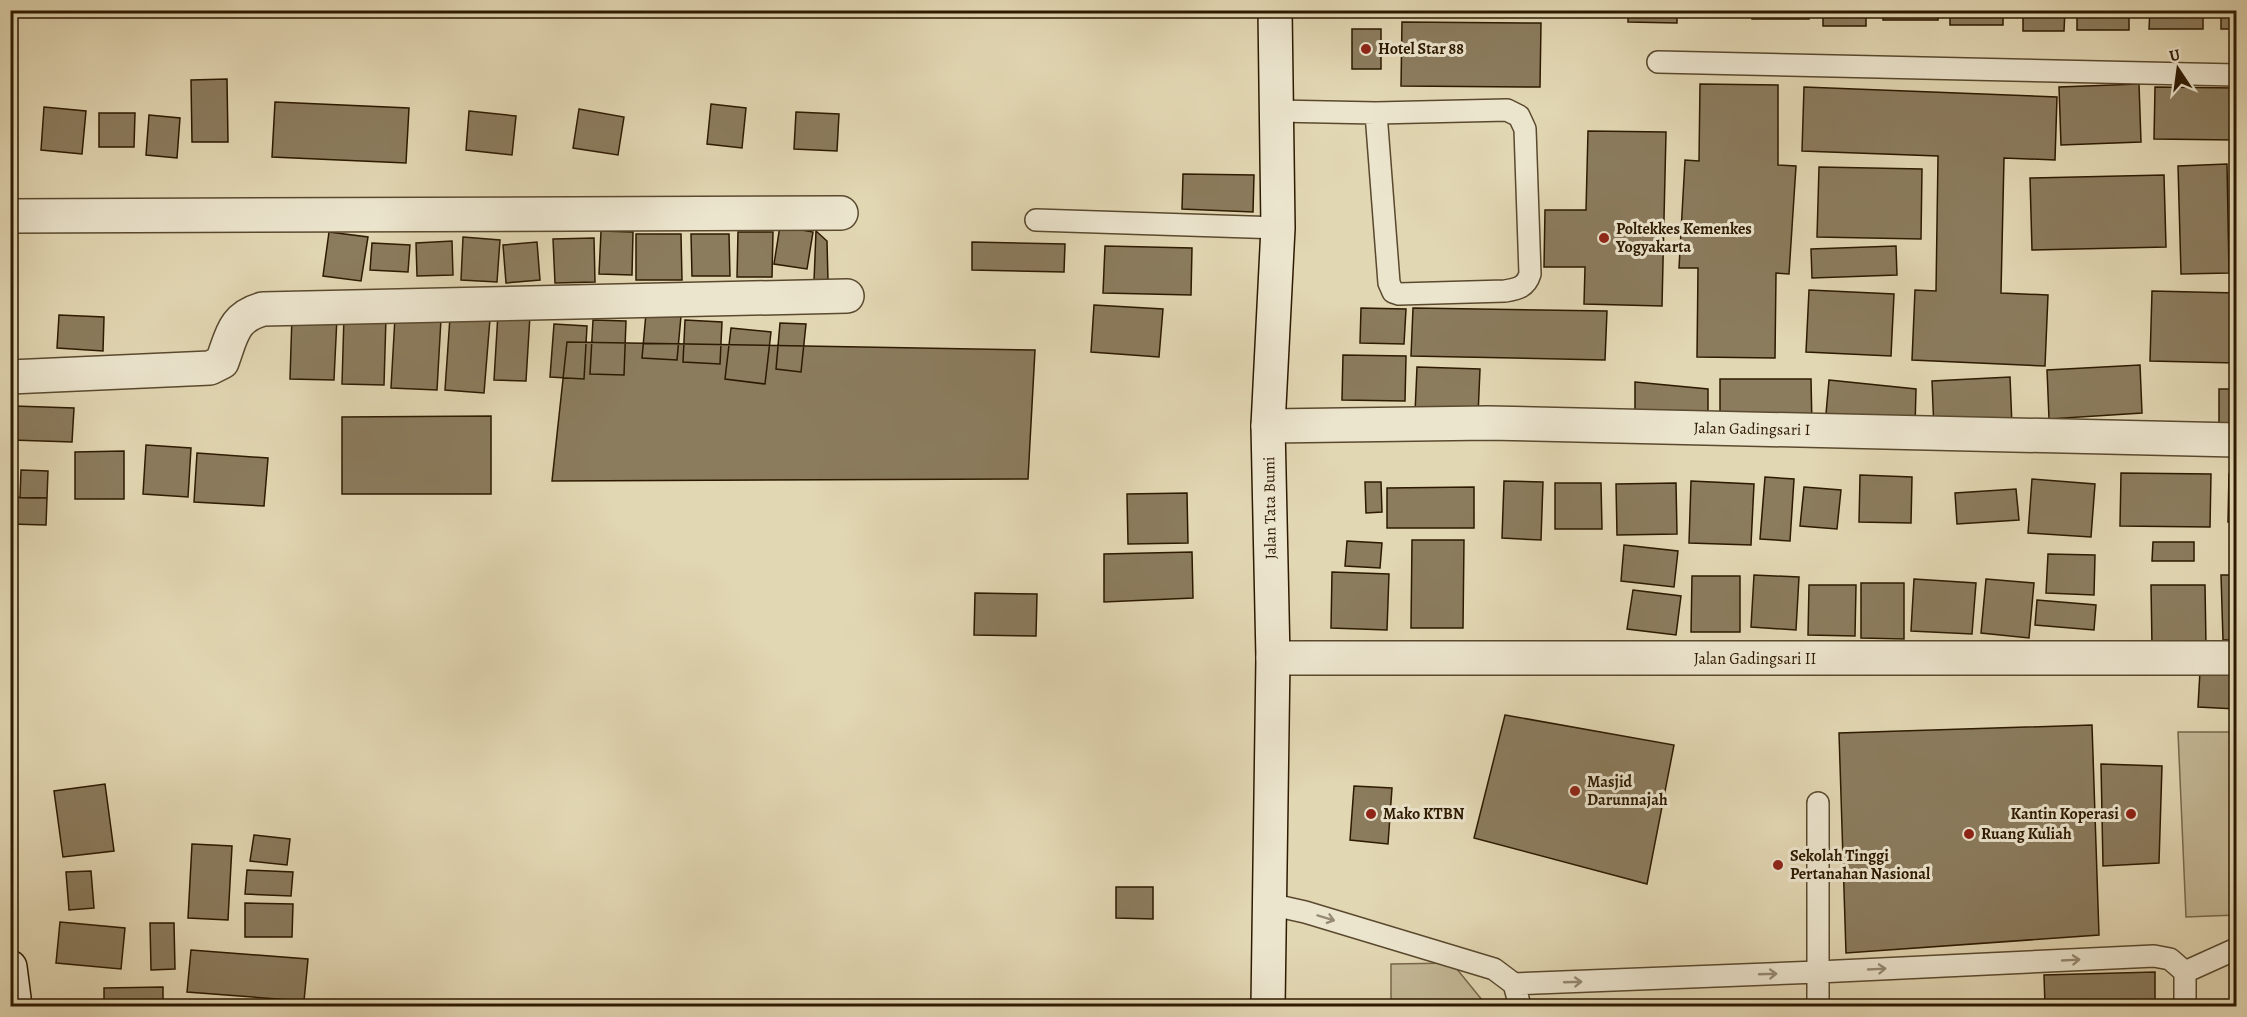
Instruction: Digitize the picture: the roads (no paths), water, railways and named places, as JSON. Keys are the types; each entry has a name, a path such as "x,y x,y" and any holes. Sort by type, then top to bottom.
{"street":[{"name":"Jalan Tata Bumi","path":"1268,1006 1274,658 1268,426 1278,228 1275,10"},
{"path":"10,216 841,213"},
{"path":"10,377 210,368 222,362 235,326 241,318 263,309 847,296"},
{"name":"Jalan Gadingsari I","path":"1268,426 1488,423 2236,441"},
{"name":"Jalan Gadingsari II","path":"1274,658 2236,658"},
{"path":"10,968 15,1006"}],"lane":[{"path":"1658,62 2236,75"},
{"path":"1277,111 1376,113 1508,110 1519,116 1525,129 1530,274 1527,282 1518,289 1505,291 1399,294 1394,292 1389,283 1376,113"},
{"path":"1036,220 1278,228"},
{"path":"1818,803 1818,1006"},
{"path":"1269,904 1305,912 1494,969 1514,984 1520,1006"},
{"path":"2185,972 2236,949"},
{"path":"1514,984 2154,956 2170,959 2185,972 2186,1006"}],"place":[{"name":"Hotel Star 88","path":"1366,49"},
{"name":"Poltekkes Kemenkes Yogyakarta","path":"1604,238"},
{"name":"Masjid Darunnajah","path":"1575,791"},
{"name":"Mako KTBN","path":"1371,814"},
{"name":"Kantin Koperasi","path":"2131,814"},
{"name":"Ruang Kuliah","path":"1969,834"},
{"name":"Sekolah Tinggi Pertanahan Nasional","path":"1778,865"}]}
